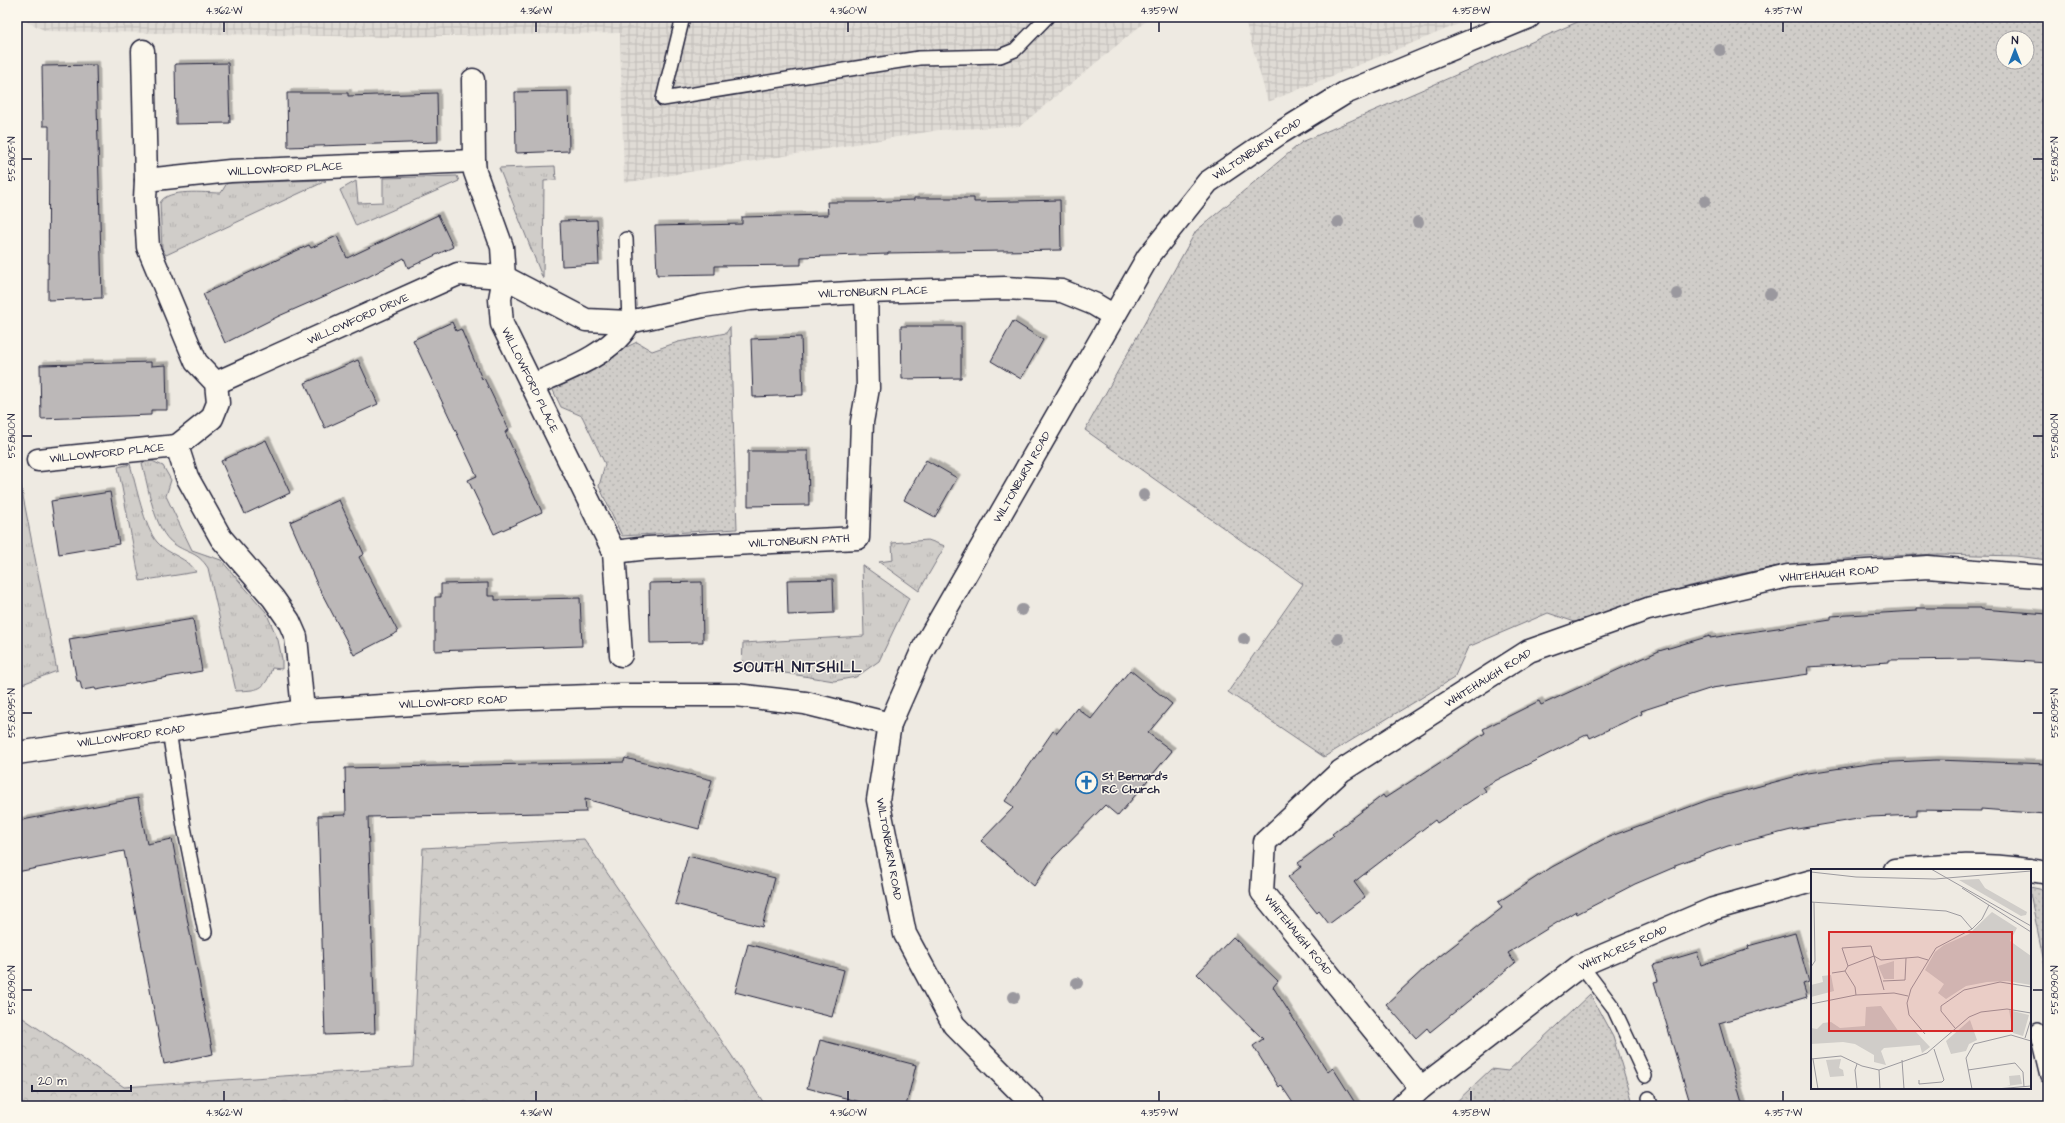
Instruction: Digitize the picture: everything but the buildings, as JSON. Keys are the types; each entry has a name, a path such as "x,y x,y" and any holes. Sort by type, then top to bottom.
{"street":[{"name":"WILTONBURN ROAD","path":"1034,1106 954,1024 905,934 878,800 890,724 923,649 1148,257 1208,182 1280,133 1345,93 1529,17"},
{"path":"143,50 146,180 145,199 148,247 196,362 216,383"},
{"path":"473,80 474,161"},
{"name":"WILLOWFORD PLACE","path":"146,180 230,171 474,161 475,172 502,247 504,277 500,299 502,324 614,552 621,655"},
{"name":"WILLOWFORD DRIVE","path":"216,383 458,274 504,277"},
{"name":"WILTONBURN PLACE","path":"504,277 586,320 629,322 703,306 750,299 866,292 1005,288 1062,291 1094,304 1114,316"},
{"name":"WILTONBURN PATH","path":"614,552 648,548 858,538 862,422 868,388 866,292"},
{"path":"532,385 580,363 617,340 625,332 629,322"},
{"name":"WILLOWFORD PLACE","path":"38,460 176,446 212,418 218,403 216,383"},
{"name":"WILLOWFORD PLACE","path":"176,446 187,478 221,538 274,598 289,621 296,637 303,711"},
{"name":"WHITEHAUGH ROAD","path":"1421,1088 1262,892 1265,842 1341,772 1528,651 1648,609 1788,576 1928,567 2048,577"},
{"name":"WILLOWFORD ROAD","path":"17,753 303,711 492,700 621,695 736,694 805,703 890,724"},
{"path":"1902,869 1916,867 2020,869"},
{"path":"2031,871 2048,873"},
{"name":"WHITACRES ROAD","path":"1402,1106 1421,1088 1581,965 1712,909 1811,881"}],"lane":[{"path":"683,17 663,99 919,58 1000,56 1015,50 1047,17"},
{"path":"626,239 629,322"},
{"path":"169,730 184,827 205,932"},
{"path":"1581,965 1613,1007 1645,1076"},
{"path":"2037,1030 2048,1076"}],"shaded area":[{"path":"17,17 1151,17 1020,126 939,130 624,183 620,33 384,37 46,31"},
{"path":"1244,17 1476,17 1268,102"}],"green space":[{"path":"1589,17 2048,17 2048,86 2040,101 2048,107 2048,560 2016,556 1940,554 1864,557 1785,565 1725,577 1668,592 1575,622 1548,613 1468,647 1454,678 1324,757 1228,692 1303,584 1085,430 1196,231 1302,142"},
{"path":"555,166 556,180 544,181 543,279 499,168"},
{"path":"457,176 459,181 356,226 340,190 356,181 358,203 383,202 383,178"},
{"path":"326,181 166,255 162,249 160,203 164,198 170,195 187,192 221,193 227,183"},
{"path":"730,327 737,529 622,536 599,486 605,464 582,416 561,407 550,384 637,342 652,351 678,342 726,333"},
{"path":"152,461 163,466 171,480 166,496 192,550 221,560 266,612 278,640 282,659 282,669 272,668 267,681 260,688 236,691 208,568 200,558 174,544 167,538 161,529 149,495 142,463"},
{"path":"130,464 144,516 152,535 157,542 188,563 196,572 140,581 118,467"},
{"path":"20,481 57,671 17,686 17,482"},
{"path":"928,540 945,546 919,591 879,562 893,560 892,543"},
{"path":"862,565 909,598 879,661 856,677 834,681 742,666 743,643 864,636"},
{"path":"584,839 766,1106 17,1106 17,1014 124,1087 413,1067 423,848"},
{"path":"2031,887 2048,891 2048,981 2031,899"},
{"path":"1590,994 1613,1037 1634,1106 1452,1106 1491,1069 1508,1071"}],"place":[{"name":"St Bernard's RC Church","path":"1087,782"}],"district":[{"name":"SOUTH NITSHILL","path":"798,667"}]}
